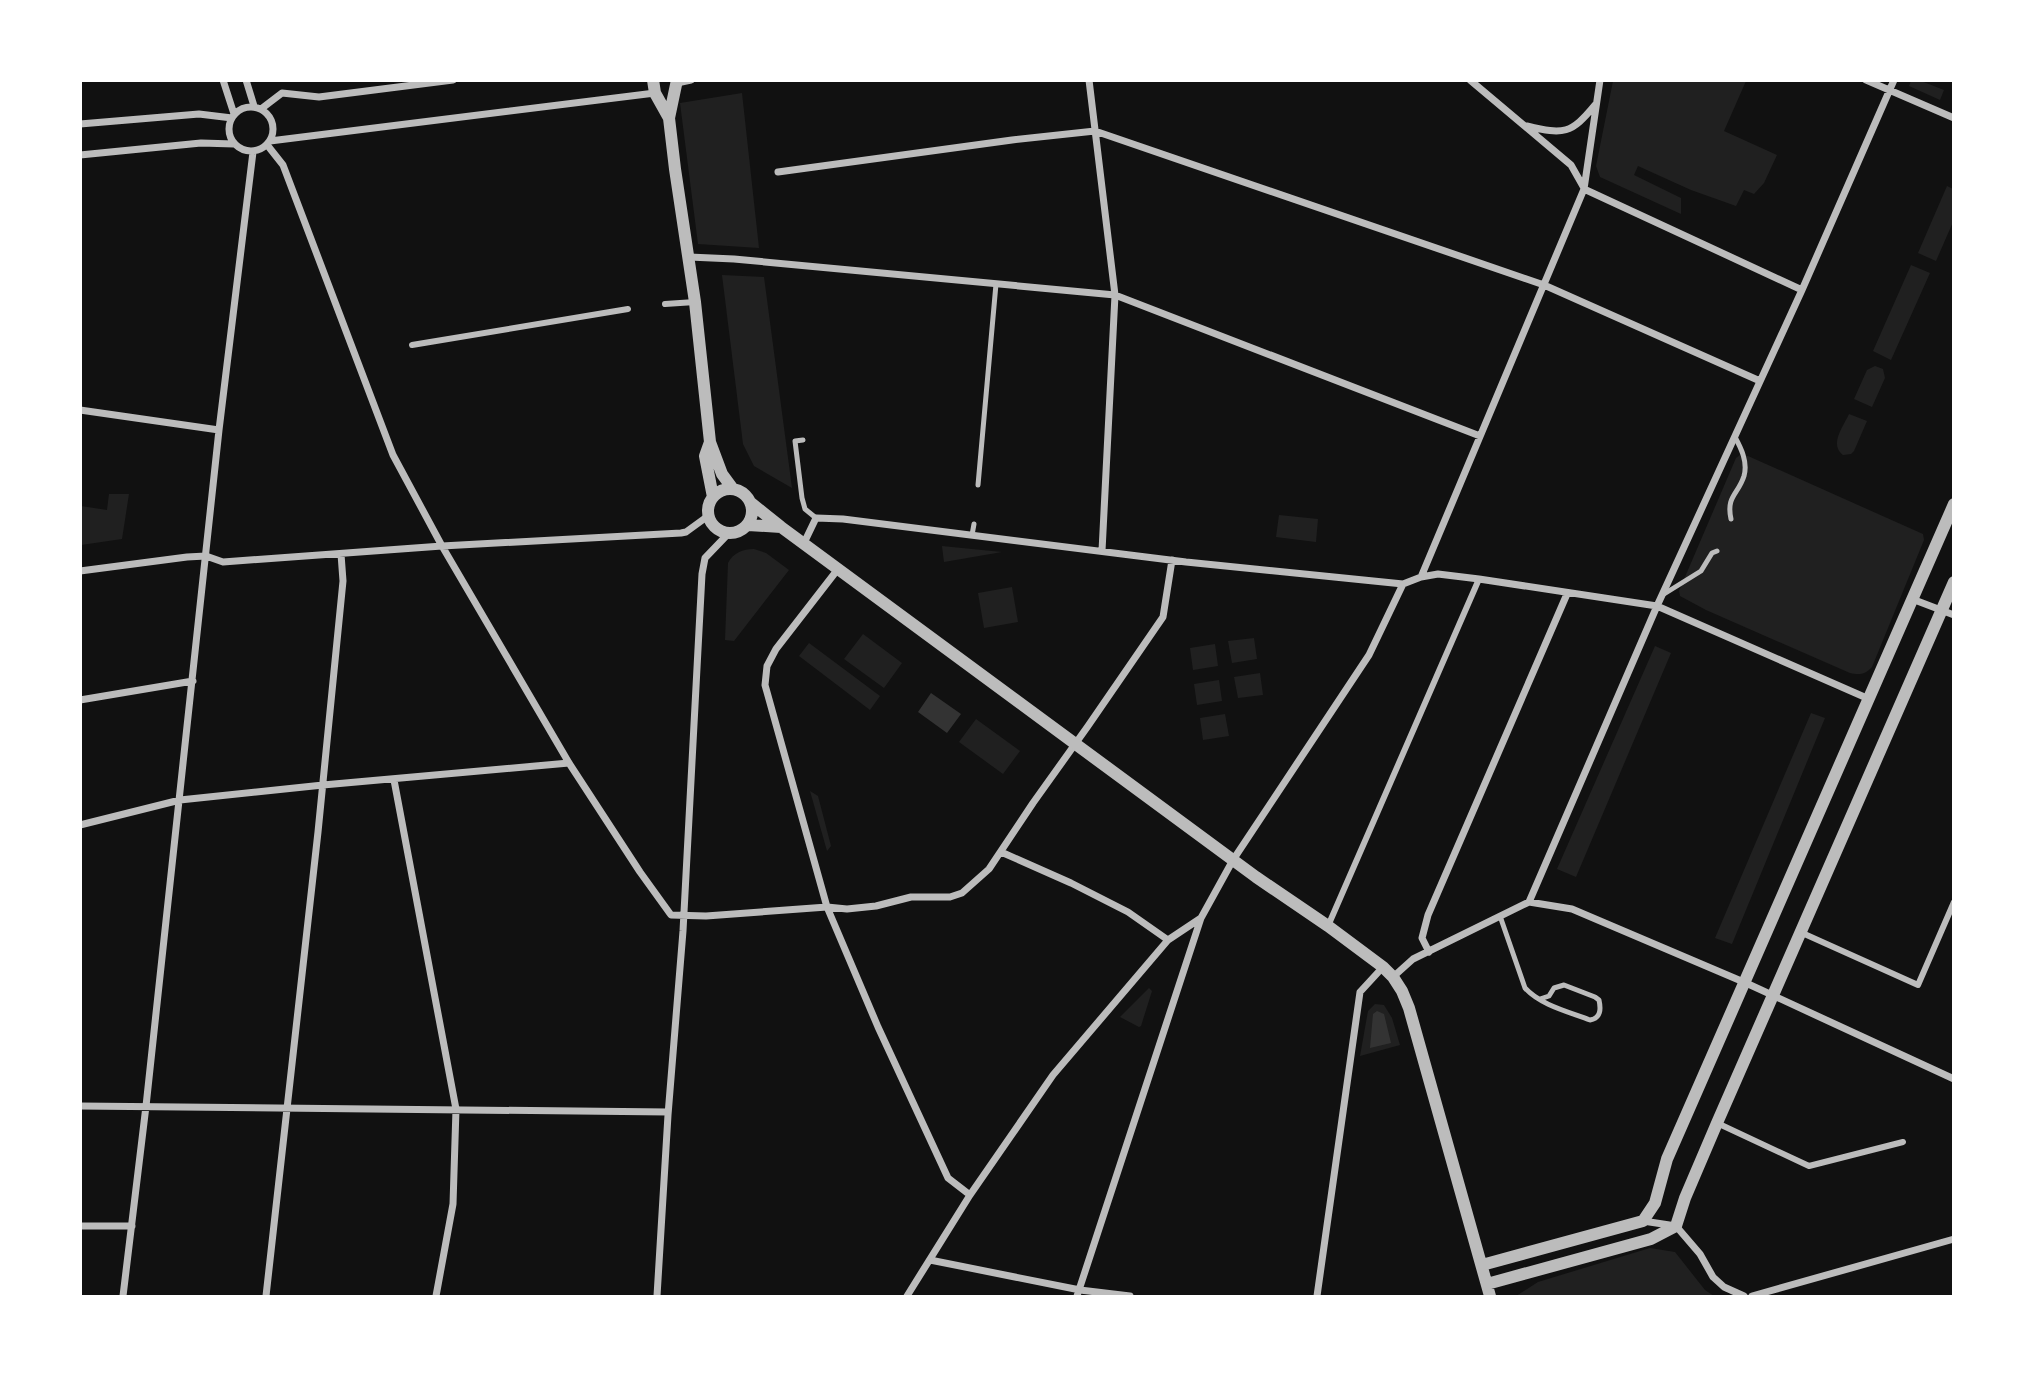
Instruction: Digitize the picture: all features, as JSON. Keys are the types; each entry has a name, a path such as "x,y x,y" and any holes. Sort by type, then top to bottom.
{"street":[{"path":"223,80 233,116 229,130 234,144"},
{"path":"246,80 258,107 270,117 274,128 269,143"},
{"path":"80,124 199,114 233,116 242,109 258,107 282,93 319,97 453,80"},
{"path":"669,118 677,82 691,80"},
{"path":"1089,80 1115,295 1102,551"},
{"path":"1470,80 1570,165 1584,189 1802,290"},
{"path":"1421,577 1584,189 1600,80"},
{"path":"1866,80 1954,118"},
{"path":"1529,902 1657,606 1802,290 1894,80"},
{"path":"80,155 201,143 234,144 253,152 269,143 654,87 669,118 695,302 710,442 722,474 733,489"},
{"path":"1527,126 1554,133 1578,125 1595,104"},
{"path":"778,172 1095,131 1544,285 1760,381"},
{"path":"269,143 283,165 393,454 442,547 569,763 671,915 706,916 827,907 847,909 876,906 911,897 950,897 962,893 989,869 1163,617 1171,560"},
{"path":"123,1297 219,430 253,152"},
{"path":"689,257 1115,295 1480,436"},
{"path":"665,304 695,302"},
{"path":"412,345 628,309"},
{"path":"80,410 219,430"},
{"path":"710,442 705,456 713,496"},
{"path":"657,1297 684,915 702,574 705,558 728,534 742,531 748,525 753,510 751,503 747,496 733,489 725,489 713,496 709,503 708,516 715,528 728,534"},
{"path":"751,503 1233,860 1328,926 1393,977 1409,1008 1489,1290 1651,1239 1676,1226 1685,1198 1800,932 1947,613 1954,582"},
{"path":"1643,1221 1655,1203 1667,1159 1954,504"},
{"path":"80,571 206,556 223,562 686,532 708,516"},
{"path":"804,543 816,518 843,519 1171,560 1403,584 1438,574 1479,579 1657,606 1869,699"},
{"path":"748,525 781,527"},
{"path":"266,1297 344,581 341,554"},
{"path":"838,569 776,649 767,666 765,685 827,907 878,1027 948,1178 970,1195"},
{"path":"1328,926 1479,579"},
{"path":"1079,1293 1201,918 1233,860 1369,655 1403,584"},
{"path":"1429,952 1422,938 1428,915 1567,594"},
{"path":"1912,599 1947,613"},
{"path":"80,700 193,681"},
{"path":"80,825 180,800 569,763"},
{"path":"394,780 456,1109 453,1204 436,1297"},
{"path":"1001,852 1128,912 1168,940"},
{"path":"1393,977 1413,959 1529,902 1572,909 1746,983 1954,1079"},
{"path":"1800,932 1918,985 1954,902"},
{"path":"907,1297 970,1195 1053,1074 1168,940 1201,918"},
{"path":"1317,1297 1360,992 1383,967"},
{"path":"80,1106 668,1112"},
{"path":"1717,1123 1809,1166 1903,1142"},
{"path":"1482,1265 1643,1221 1676,1226 1700,1254 1713,1276 1724,1287 1744,1297"},
{"path":"80,1226 132,1226"},
{"path":"1752,1297 1954,1239"},
{"path":"930,1260 1079,1293 1130,1297"}],"lane":[{"path":"978,485 996,284"},
{"path":"1731,519 1729,508 1744,476 1745,465 1742,449 1735,437"},
{"path":"803,440 795,441 802,498 805,509 816,518"},
{"path":"972,535 974,524"},
{"path":"1663,594 1701,572 1712,553 1717,551"},
{"path":"1500,916 1525,988 1531,995 1540,999 1590,1020 1601,1012 1599,1000 1564,985 1554,988 1549,996 1540,999"}],"shaded area":[{"path":"1613,81 1746,81 1724,131 1777,155 1764,183 1754,194 1744,190 1736,206 1691,190 1638,166 1634,175 1681,198 1681,214 1600,177 1596,166"},
{"path":"1911,81 1921,81 1944,90 1940,100 1909,86"},
{"path":"742,93 759,248 698,244 680,103"},
{"path":"1947,186 1953,189 1953,222 1936,261 1918,253"},
{"path":"1911,265 1930,273 1891,360 1873,351"},
{"path":"722,275 764,277 792,488 754,466 743,444"},
{"path":"1875,366 1883,369 1885,378 1872,407 1854,399 1867,370"},
{"path":"1849,414 1867,421 1854,451 1843,455 1839,451 1837,441"},
{"path":"1740,455 1748,456 1923,534 1924,540 1872,667 1867,672 1850,673 1680,596 1679,591 1736,458"},
{"path":"109,494 129,494 122,539 81,545 81,506 107,510"},
{"path":"1279,515 1318,519 1316,542 1276,537"},
{"path":"942,546 1002,552 944,562"},
{"path":"754,549 766,553 789,570 734,641 725,640 728,563 739,552"},
{"path":"1012,587 1018,622 984,628 978,593"},
{"path":"863,634 902,663 884,688 844,659"},
{"path":"1254,638 1257,659 1232,663 1228,641"},
{"path":"809,643 880,696 870,710 799,656"},
{"path":"1215,644 1218,666 1193,670 1190,648"},
{"path":"1655,646 1671,653 1576,877 1557,869"},
{"path":"1260,673 1263,695 1238,698 1234,677"},
{"path":"1219,680 1222,701 1197,705 1194,684"},
{"path":"931,693 961,714 947,733 918,712"},
{"path":"1811,713 1825,718 1732,944 1715,938"},
{"path":"1225,714 1229,736 1203,740 1200,718"},
{"path":"976,719 1020,751 1003,774 959,742"},
{"path":"810,791 818,796 831,846 827,851"},
{"path":"1149,988 1152,991 1141,1026 1120,1017"},
{"path":"1375,1004 1384,1005 1392,1018 1400,1045 1360,1056 1368,1011"},
{"path":"1377,1011 1384,1014 1391,1043 1370,1048 1373,1014"},
{"path":"1650,1248 1675,1252 1705,1290 1714,1296 1516,1296 1538,1282"}]}
